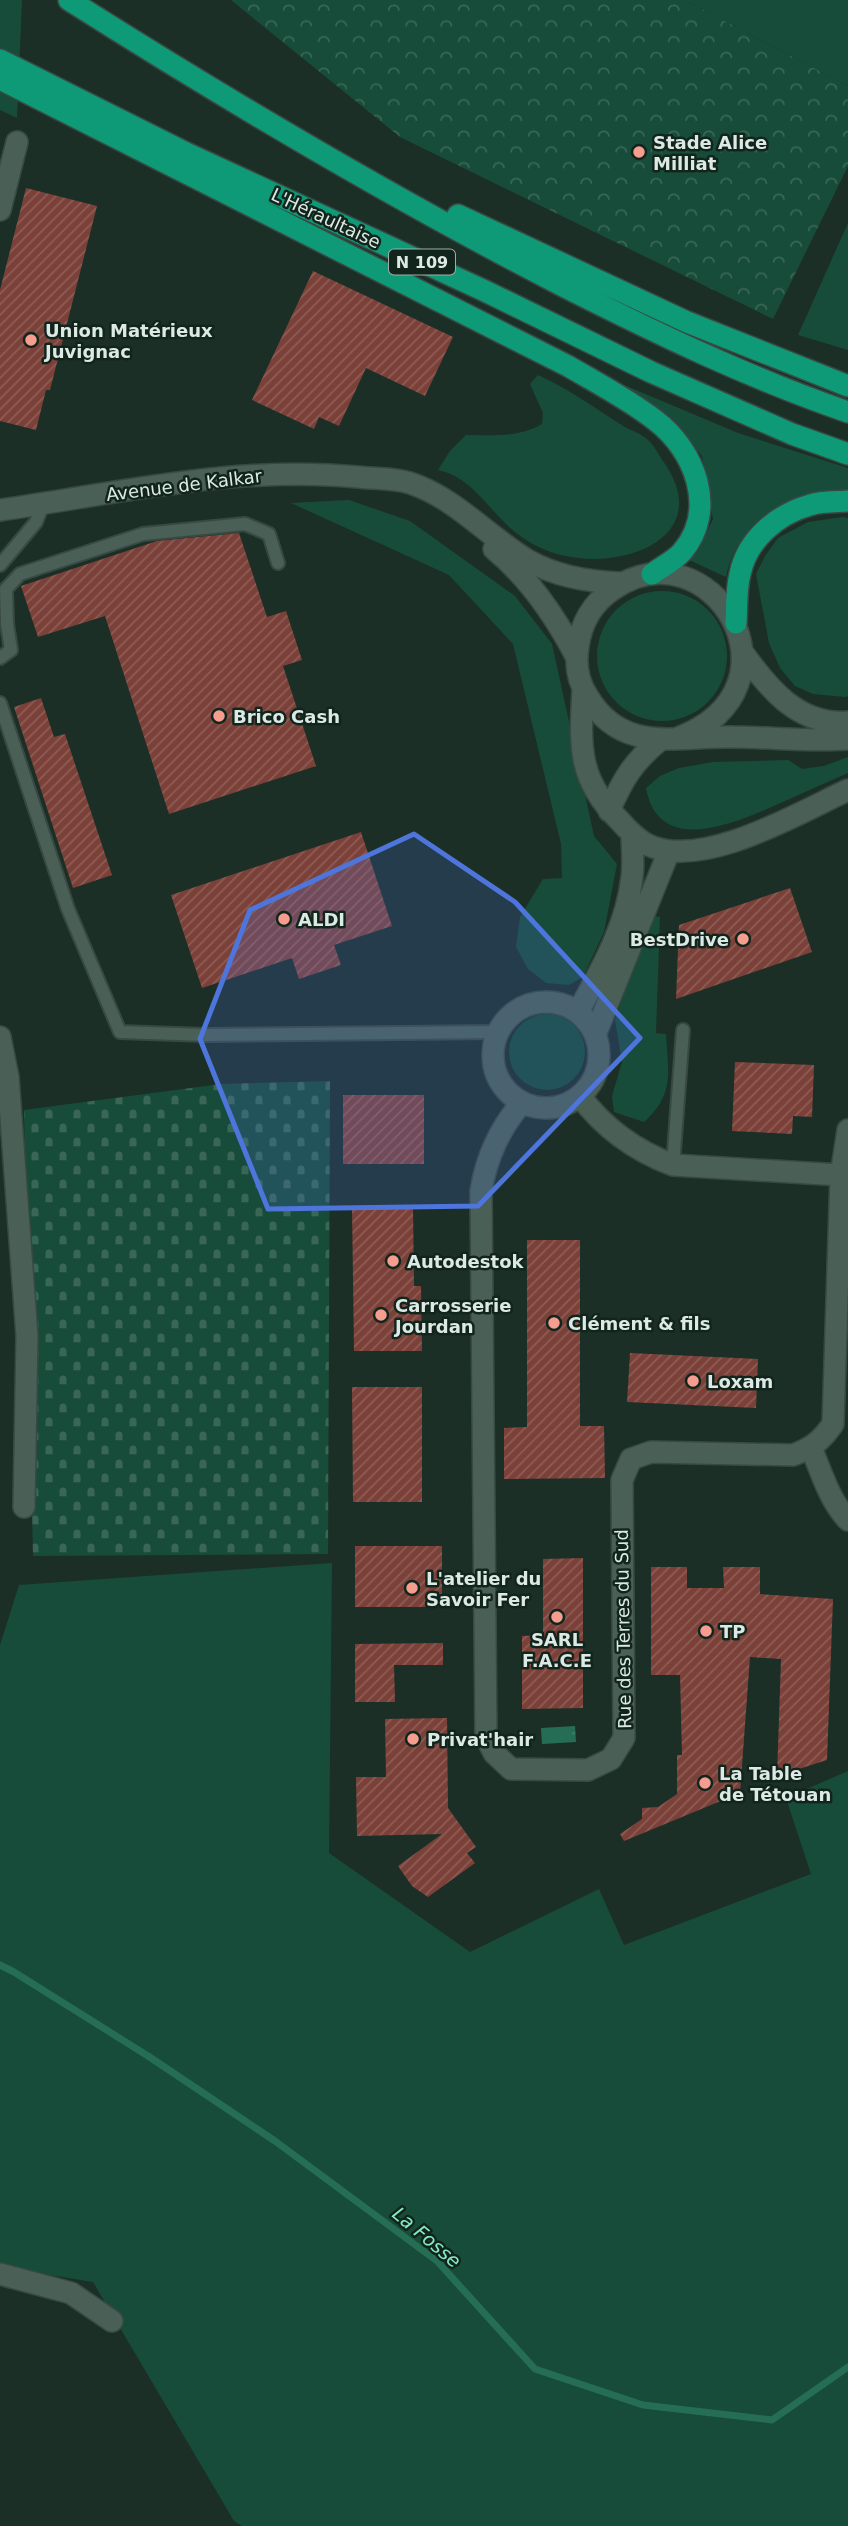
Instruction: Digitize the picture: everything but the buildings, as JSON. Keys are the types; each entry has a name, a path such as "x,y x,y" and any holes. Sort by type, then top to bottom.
{"highway":[{"name":"N 109","path":"69,0 234,103 503,255 672,341 848,412"},
{"name":"L'Héraultaise","path":"0,60 186,153 485,291 651,372 792,433 848,454"},
{"path":"0,79 568,366 657,421 677,443 695,472 701,499 698,525 682,552 652,574"},
{"path":"234,103 526,248 687,322 848,386"},
{"path":"736,623 740,573 748,552 758,538 782,515 813,504 848,501"}],"street":[{"path":"0,209 17,142"},
{"name":"Avenue de Kalkar","path":"0,510 215,479 314,474 406,481 430,490 530,561 566,575 597,582 621,583"},
{"name":"Avenue de Kalkar","path":"368,478 402,490 442,510 505,559 554,618 576,656"},
{"path":"609,811 629,769 669,739 700,730 716,718 731,699 740,677 743,653 736,623 722,601 702,585 678,576 652,574 621,583 603,596 589,614 579,634 576,656 583,689 581,732 584,764 594,792 609,811 632,834 651,847 669,851 698,851 733,843 848,790"},
{"path":"743,653 787,704 810,718 848,722"},
{"path":"583,689 595,709 613,726 636,737 818,741 848,739"},
{"path":"578,1012 602,969 627,906 633,875 632,834"},
{"path":"595,1035 669,851"},
{"path":"545,1001 563,1004 578,1012 595,1035 599,1055 597,1070 590,1084 580,1096 567,1104 552,1108 522,1103 506,1090 495,1073 492,1052 497,1032 510,1015 527,1004 545,1001"},
{"path":"0,1037 8,1077 27,1336 24,1507"},
{"path":"580,1096 604,1125 651,1157 673,1165 841,1175"},
{"name":"Rue des Terres du Sud","path":"522,1103 510,1117 485,1167 481,1191 486,1737 494,1752 511,1769 588,1770 611,1759 624,1738 622,1480 631,1459 651,1451 793,1455 811,1448"},
{"path":"848,1130 841,1175 833,1424 811,1448 830,1494 848,1520"},
{"path":"0,2273 71,2293 112,2321"}],"lane":[{"path":"0,565 36,522 43,504"},
{"path":"0,658 11,650 6,589 20,575 143,534 245,524 269,534 278,563"},
{"path":"0,703 68,909 120,1032 218,1035 497,1032"},
{"path":"673,1165 683,1030"}],"highlighted area":[{"path":"414,834 515,902 640,1038 478,1206 268,1209 200,1039 250,910"}],"green space":[{"path":"0,0 22,0 17,118 0,110"},
{"name":"Stade Alice Milliat","path":"231,0 685,0 848,86 848,166 773,319 400,137"},
{"path":"685,0 848,0 848,86"},
{"path":"848,223 848,350 798,335"},
{"path":"538,375 561,386 652,444 676,485 679,506 674,524 662,538 645,549 624,556 601,559 558,554 523,538 468,485 438,470 450,451 466,435 515,434 542,424 543,413 530,384"},
{"path":"605,377 738,433 848,468 848,492 793,501 771,511 759,520 740,542 726,577 687,559 698,551 713,519 702,456 674,423 644,400"},
{"path":"349,500 410,521 515,596 552,644 594,836 617,864 604,932 583,977 569,985 546,983 528,969 516,947 520,917 543,879 562,878 561,844 513,644 449,575 291,503"},
{"path":"848,518 848,696 845,697 813,694 795,686 780,668 769,643 756,574 778,538 808,522"},
{"path":"662,591 687,596 708,610 722,631 727,656 722,681 708,702 687,716 662,721 637,716 616,702 602,681 597,656 602,631 616,610 637,596"},
{"path":"848,757 848,773 746,818 704,829 684,829 667,823 654,810 646,788 660,776 679,768 713,762 788,760 802,769 824,766"},
{"path":"651,915 660,917 656,1033 666,1034 668,1071 661,1102 644,1122 614,1112 612,1096 622,1062 615,1020"},
{"path":"555,1014 568,1020 579,1031 585,1044 583,1067 568,1084 555,1090 539,1090 526,1084 511,1067 509,1044 515,1031 532,1016"},
{"path":"330,1081 328,1554 33,1556 24,1110 221,1084"},
{"path":"332,1563 329,1853 470,1952 599,1889 624,1945 811,1874 786,1798 848,1771 848,2526 242,2526 234,2521 93,2282 0,2267 0,1645 19,1585"}],"water":[{"path":"575,1726 576,1742 542,1744 541,1728"}],"waterway":[{"name":"La Fosse","path":"0,1965 148,2056 275,2141 437,2261 535,2369 643,2405 772,2420 848,2367"}],"place":[{"name":"Stade Alice Milliat","path":"639,152"},
{"name":"Union Matérieux Juvignac","path":"31,340"},
{"name":"Brico Cash","path":"219,716"},
{"name":"ALDI","path":"284,919"},
{"name":"BestDrive","path":"743,939"},
{"name":"Autodestok","path":"393,1261"},
{"name":"Carrosserie Jourdan","path":"381,1315"},
{"name":"Clément & fils","path":"554,1323"},
{"name":"Loxam","path":"693,1381"},
{"name":"L'atelier du Savoir Fer","path":"412,1588"},
{"name":"SARL F.A.C.E","path":"557,1617"},
{"name":"TP","path":"706,1631"},
{"name":"Privat'hair","path":"413,1739"},
{"name":"La Table de Tétouan","path":"705,1783"}]}
